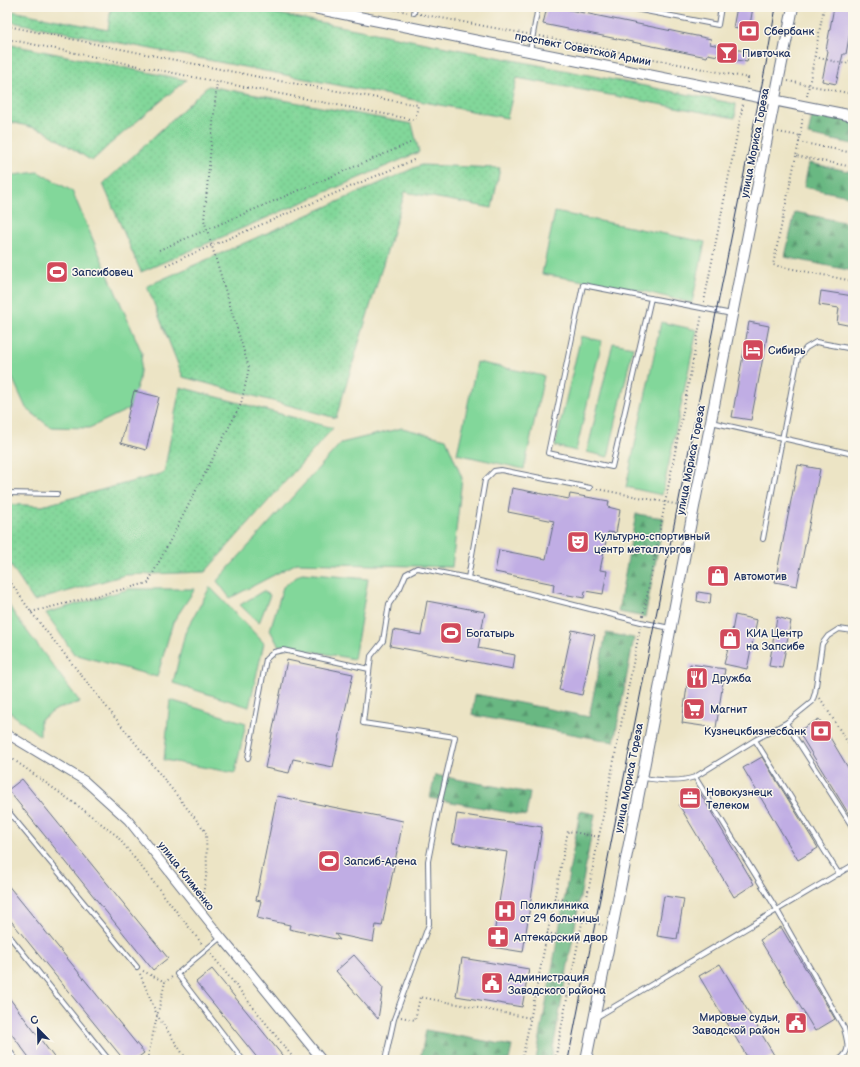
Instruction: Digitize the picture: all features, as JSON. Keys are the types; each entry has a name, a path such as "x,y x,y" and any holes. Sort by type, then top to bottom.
{"street":[{"name":"проспект Советской Армии","path":"309,7 853,116"},
{"name":"улица Мориса Тореза","path":"586,1060 793,7"},
{"name":"улица Клименко","path":"7,734 85,781 128,820 221,937 322,1060"}],"lane":[{"path":"414,13 415,7"},
{"path":"530,51 538,7"},
{"path":"626,7 718,25 721,7"},
{"path":"651,298 612,468 548,453 583,285 651,298 703,308 733,314"},
{"path":"763,539 798,358 806,348 816,342 853,348"},
{"path":"711,422 853,454"},
{"path":"468,578 485,480 494,471 501,470 590,488"},
{"path":"7,493 57,494"},
{"path":"384,1060 396,1016 429,924 428,861 455,738 363,723 371,656 384,641 389,604 400,588 406,574 417,568 468,578 670,628"},
{"path":"642,778 677,781 696,777 755,740 786,723 812,702 815,693 822,644 828,636 839,629 853,631"},
{"path":"248,758 266,659 274,652 283,650 369,669"},
{"path":"786,723 853,828"},
{"path":"755,740 839,874"},
{"path":"696,777 777,910 844,1028 848,1046 843,1057 839,1060"},
{"path":"7,810 137,967"},
{"path":"594,1019 853,865"},
{"path":"7,933 109,1060"},
{"path":"221,937 176,974 243,1060"},
{"path":"7,1047 16,1060"}],"path":[{"path":"383,7 748,78 555,1060"},
{"path":"824,7 799,142 772,265 853,281"},
{"path":"7,26 274,80 418,105 415,120 217,82 7,39"},
{"path":"815,57 846,64 853,58"},
{"path":"780,79 853,94"},
{"path":"32,612 148,583 241,404 249,368 204,220 217,82"},
{"path":"769,130 800,136"},
{"path":"159,250 410,142"},
{"path":"799,142 853,153"},
{"path":"796,156 853,167"},
{"path":"166,265 416,159"},
{"path":"590,488 677,505"},
{"path":"7,577 32,612 206,832 207,872 200,911"},
{"path":"815,693 822,699 853,751"},
{"path":"7,755 81,808 117,836 295,1060"},
{"path":"522,1060 568,831 599,837"},
{"path":"554,898 586,904"},
{"path":"583,922 612,927"},
{"path":"547,933 579,939"},
{"path":"137,967 165,982"},
{"path":"137,967 157,1015 187,1060"},
{"path":"147,1060 165,982 176,974"},
{"path":"396,1016 416,1020 420,997 530,1018"}],"green space":[{"path":"111,7 243,7 736,104 735,118 517,78 507,118 7,21 7,10 108,30"},
{"path":"7,44 186,80 92,161 43,130 7,121"},
{"path":"208,86 412,124 419,152 141,272 103,184"},
{"path":"813,111 853,119 853,144 808,135"},
{"path":"809,163 853,172 853,197 804,187"},
{"path":"421,165 500,168 492,208 405,192 336,418 183,377 147,286"},
{"name":"Запсибовец","path":"38,172 72,191 142,353 139,380 129,409 89,428 50,427 26,408 7,366 7,176"},
{"path":"555,212 705,242 692,303 638,290 542,274"},
{"path":"795,212 853,224 853,271 785,257"},
{"path":"661,322 697,330 662,495 626,487"},
{"path":"581,336 602,341 576,451 555,446"},
{"path":"613,343 633,347 608,457 587,452"},
{"path":"477,362 544,376 524,469 457,454"},
{"path":"180,387 333,428 205,572 125,575 34,601 7,560 7,504 42,506 164,473"},
{"path":"402,428 446,439 462,478 452,567 297,563 230,598 217,581 341,443"},
{"path":"636,514 664,518 645,617 618,612"},
{"path":"302,573 368,579 354,659 278,645 270,630 283,587"},
{"path":"210,587 264,643 249,707 173,683 185,633"},
{"path":"129,589 195,589 173,622 157,677 74,654 46,613"},
{"path":"263,591 270,595 259,623 240,605"},
{"path":"7,602 15,615 80,702 57,709 40,720 40,736 7,710"},
{"path":"606,633 634,638 614,742 472,715 475,694 589,717"},
{"path":"170,700 246,723 235,773 164,760"},
{"path":"435,775 530,793 526,816 430,798"},
{"path":"580,811 595,814 551,1060 536,1060"},
{"path":"426,1030 512,1046 509,1060 420,1060"}],"building":[{"path":"547,7 555,7 711,39 710,44 749,52 747,62 708,54 707,57 543,24"},
{"path":"737,7 753,7 749,31 733,28"},
{"path":"834,7 853,7 853,16 846,54 843,54 836,84 822,81"},
{"path":"821,291 853,296 852,326 837,323 839,308 819,305"},
{"path":"749,322 769,326 751,420 732,417"},
{"path":"134,391 159,397 146,450 121,443"},
{"path":"798,465 820,469 797,586 775,582"},
{"name":"Культурно-спортивный центр металлургов","path":"512,488 569,499 570,494 609,501 608,507 620,510 616,533 608,532 600,570 607,571 603,594 585,591 584,598 553,592 554,584 495,572 499,550 546,559 554,521 508,512"},
{"path":"698,592 711,594 710,604 697,601"},
{"name":"Богатырь","path":"427,601 485,612 478,648 515,655 513,669 390,646 393,630 421,635"},
{"path":"735,615 757,620 747,669 724,664 728,649 725,639 732,631"},
{"path":"777,617 791,621 782,668 769,666"},
{"path":"572,630 595,635 582,695 559,690"},
{"path":"287,660 353,674 333,767 293,759 289,773 265,768"},
{"path":"690,664 725,669 716,728 682,723"},
{"path":"819,719 853,776 853,821 798,731"},
{"path":"762,757 818,848 798,860 743,768"},
{"path":"22,779 168,958 153,970 8,790"},
{"path":"700,793 754,884 734,897 679,805"},
{"name":"Запсиб-Арена","path":"277,796 403,821 382,926 376,925 373,942 335,934 340,940 289,929 290,925 257,918 261,901 256,900"},
{"path":"457,814 542,827 523,952 492,947 507,852 452,843"},
{"path":"7,884 144,1053 135,1060 124,1060 7,916"},
{"path":"664,896 684,899 677,939 657,936"},
{"path":"781,927 835,1019 815,1031 760,940"},
{"path":"354,955 383,988 378,1019 336,971"},
{"name":"Администрация Заводского района","path":"462,958 529,969 522,1007 456,996"},
{"path":"720,964 774,1055 766,1060 749,1060 699,976"},
{"path":"212,969 286,1060 259,1060 196,982"},
{"path":"7,995 56,1060 31,1060 7,1028"}],"tram line":[{"path":"568,1060 766,64 776,7"}],"place":[{"name":"Сбербанк","path":"749,31"},
{"name":"Пивточка","path":"727,53"},
{"name":"Запсибовец","path":"57,272"},
{"name":"Сибирь","path":"753,350"},
{"name":"Культурно-спортивный центр металлургов","path":"578,542"},
{"name":"Автомотив","path":"718,576"},
{"name":"Богатырь","path":"451,633"},
{"name":"КИА Центр на Запсибе","path":"730,639"},
{"name":"Дружба","path":"697,678"},
{"name":"Магнит","path":"694,709"},
{"name":"Кузнецкбизнесбанк","path":"821,731"},
{"name":"Новокузнецк Телеком","path":"690,798"},
{"name":"Запсиб-Арена","path":"329,861"},
{"name":"Поликлиника от 29 больницы","path":"505,911"},
{"name":"Аптекарский двор","path":"498,937"},
{"name":"Администрация Заводского района","path":"492,983"},
{"name":"Мировые судьи, Заводской район","path":"796,1023"}]}
